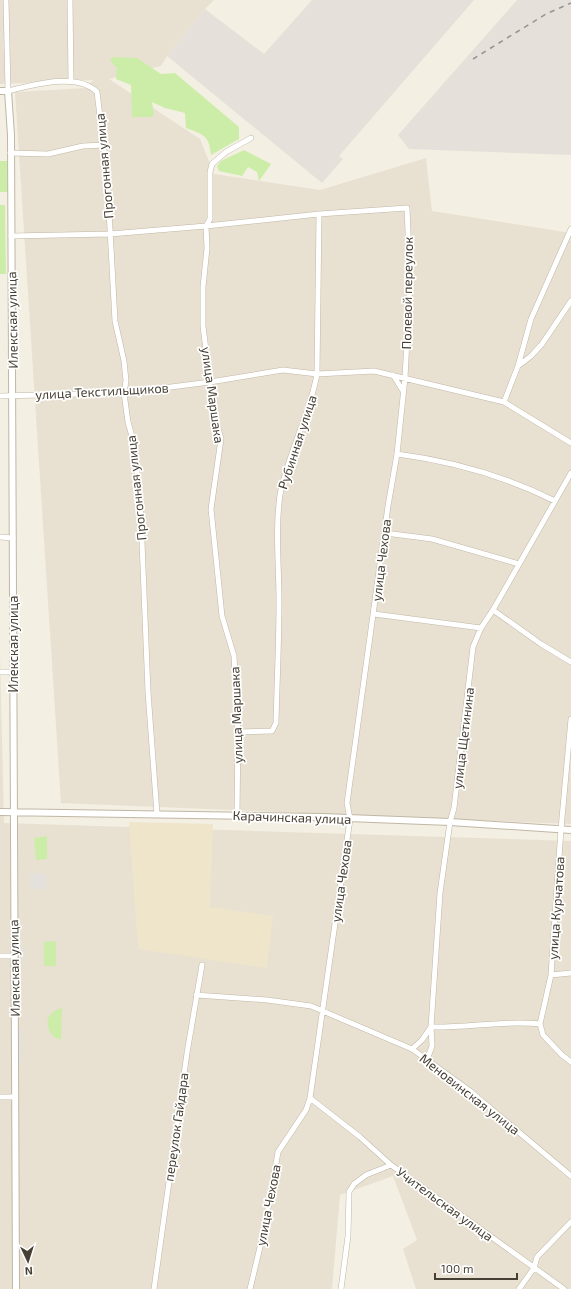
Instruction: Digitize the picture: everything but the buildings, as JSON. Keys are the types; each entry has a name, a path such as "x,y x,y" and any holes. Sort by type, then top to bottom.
{"street":[{"name":"Илекская улица","path":"6,0 10,121 13,396 13,956 16,1289"},
{"path":"0,91 8,91 43,83 71,82 70,0"},
{"name":"Прогонная улица","path":"71,82 90,85 96,92 104,145 115,321 124,361 126,381 124,393 128,422 135,447 141,517 148,692 157,814"},
{"name":"улица Маршака","path":"237,816 238,732 234,656 222,616 211,509 219,468 221,439 214,414 203,326 203,287 207,248 206,226 210,219 210,172 212,164 226,152 251,138"},
{"path":"10,152 48,154 84,146 104,145"},
{"name":"Полевой переулок","path":"319,214 407,208 410,281 405,378"},
{"path":"11,236 110,234 319,214"},
{"name":"Рубинная улица","path":"238,732 272,731 276,722 278,516 287,468 302,420 313,396 317,374 319,214"},
{"path":"504,402 518,366 531,319 571,229"},
{"path":"518,366 531,356 542,344 571,301"},
{"name":"улица Текстильщиков","path":"0,396 124,393 210,382 283,370 317,374 374,371 504,402 571,443"},
{"path":"393,375 404,392"},
{"name":"улица Чехова","path":"250,1289 265,1226 278,1152 306,1110 310,1098 350,818 347,803 388,506 397,454 405,378"},
{"path":"397,454 427,458 465,467 512,482 555,501"},
{"name":"улица Щетинина","path":"426,1060 432,1046 430,1027 440,893 450,822 454,808 473,646 481,628 520,564 571,473"},
{"path":"385,533 432,539 520,564"},
{"path":"0,537 13,538"},
{"path":"493,610 541,644 571,662"},
{"path":"374,614 473,625 481,628"},
{"path":"0,672 13,672"},
{"name":"улица Курчатова","path":"540,1024 551,975 561,829 571,719"},
{"name":"Карачинская улица","path":"0,812 350,818 450,822 571,830"},
{"path":"0,956 13,956"},
{"name":"переулок Гайдара","path":"154,1289 196,996 202,965"},
{"path":"551,975 571,973"},
{"name":"Меновинская улица","path":"196,996 267,1000 310,1006 412,1049 470,1091 571,1176"},
{"path":"412,1049 422,1040 430,1027 454,1028 527,1022 540,1024 543,1035 562,1055 571,1062"},
{"path":"0,1097 15,1097"},
{"name":"Учительская улица","path":"310,1098 391,1165 564,1289"},
{"path":"341,1289 348,1236 349,1192 354,1184 366,1175 391,1165"},
{"path":"519,1289 534,1268 537,1257 571,1222"}],"shaded area":[{"path":"0,0 214,0 167,56 161,66 109,79 200,139 214,174 320,190 426,158 432,211 571,233 571,824 61,803 15,92 85,88 93,80 0,84"},
{"path":"312,0 474,0 339,156 343,159 322,183 167,56 205,9 264,54"},
{"path":"517,0 571,0 571,155 409,149 398,135"},
{"path":"0,655 4,823 571,841 571,1289 416,1289 403,1249 417,1240 393,1176 340,1195 332,1289 0,1289"},
{"path":"129,822 213,824 210,907 273,916 267,968 138,949"},
{"path":"46,873 46,889 30,889 30,874"},
{"path":"24,946 24,962 19,962 19,947"},
{"path":"18,1029 23,1029 23,1063 19,1064"}],"green space":[{"path":"113,57 137,58 161,74 175,73 239,127 239,139 211,155 207,140 201,134 186,128 185,113 165,108 152,102 154,115 151,117 132,117 131,85 116,79 117,68 110,61"},
{"path":"244,150 271,164 259,181 257,172 248,167 242,176 219,171 217,166 221,161"},
{"path":"0,161 7,161 8,192 0,192"},
{"path":"0,205 5,205 6,274 0,274"},
{"path":"47,836 47,859 36,860 34,838"},
{"path":"56,941 56,966 44,966 44,942"},
{"path":"62,1008 61,1040 54,1037 47,1024 52,1013"}],"railway":[{"path":"473,59 546,14 571,3"}]}
